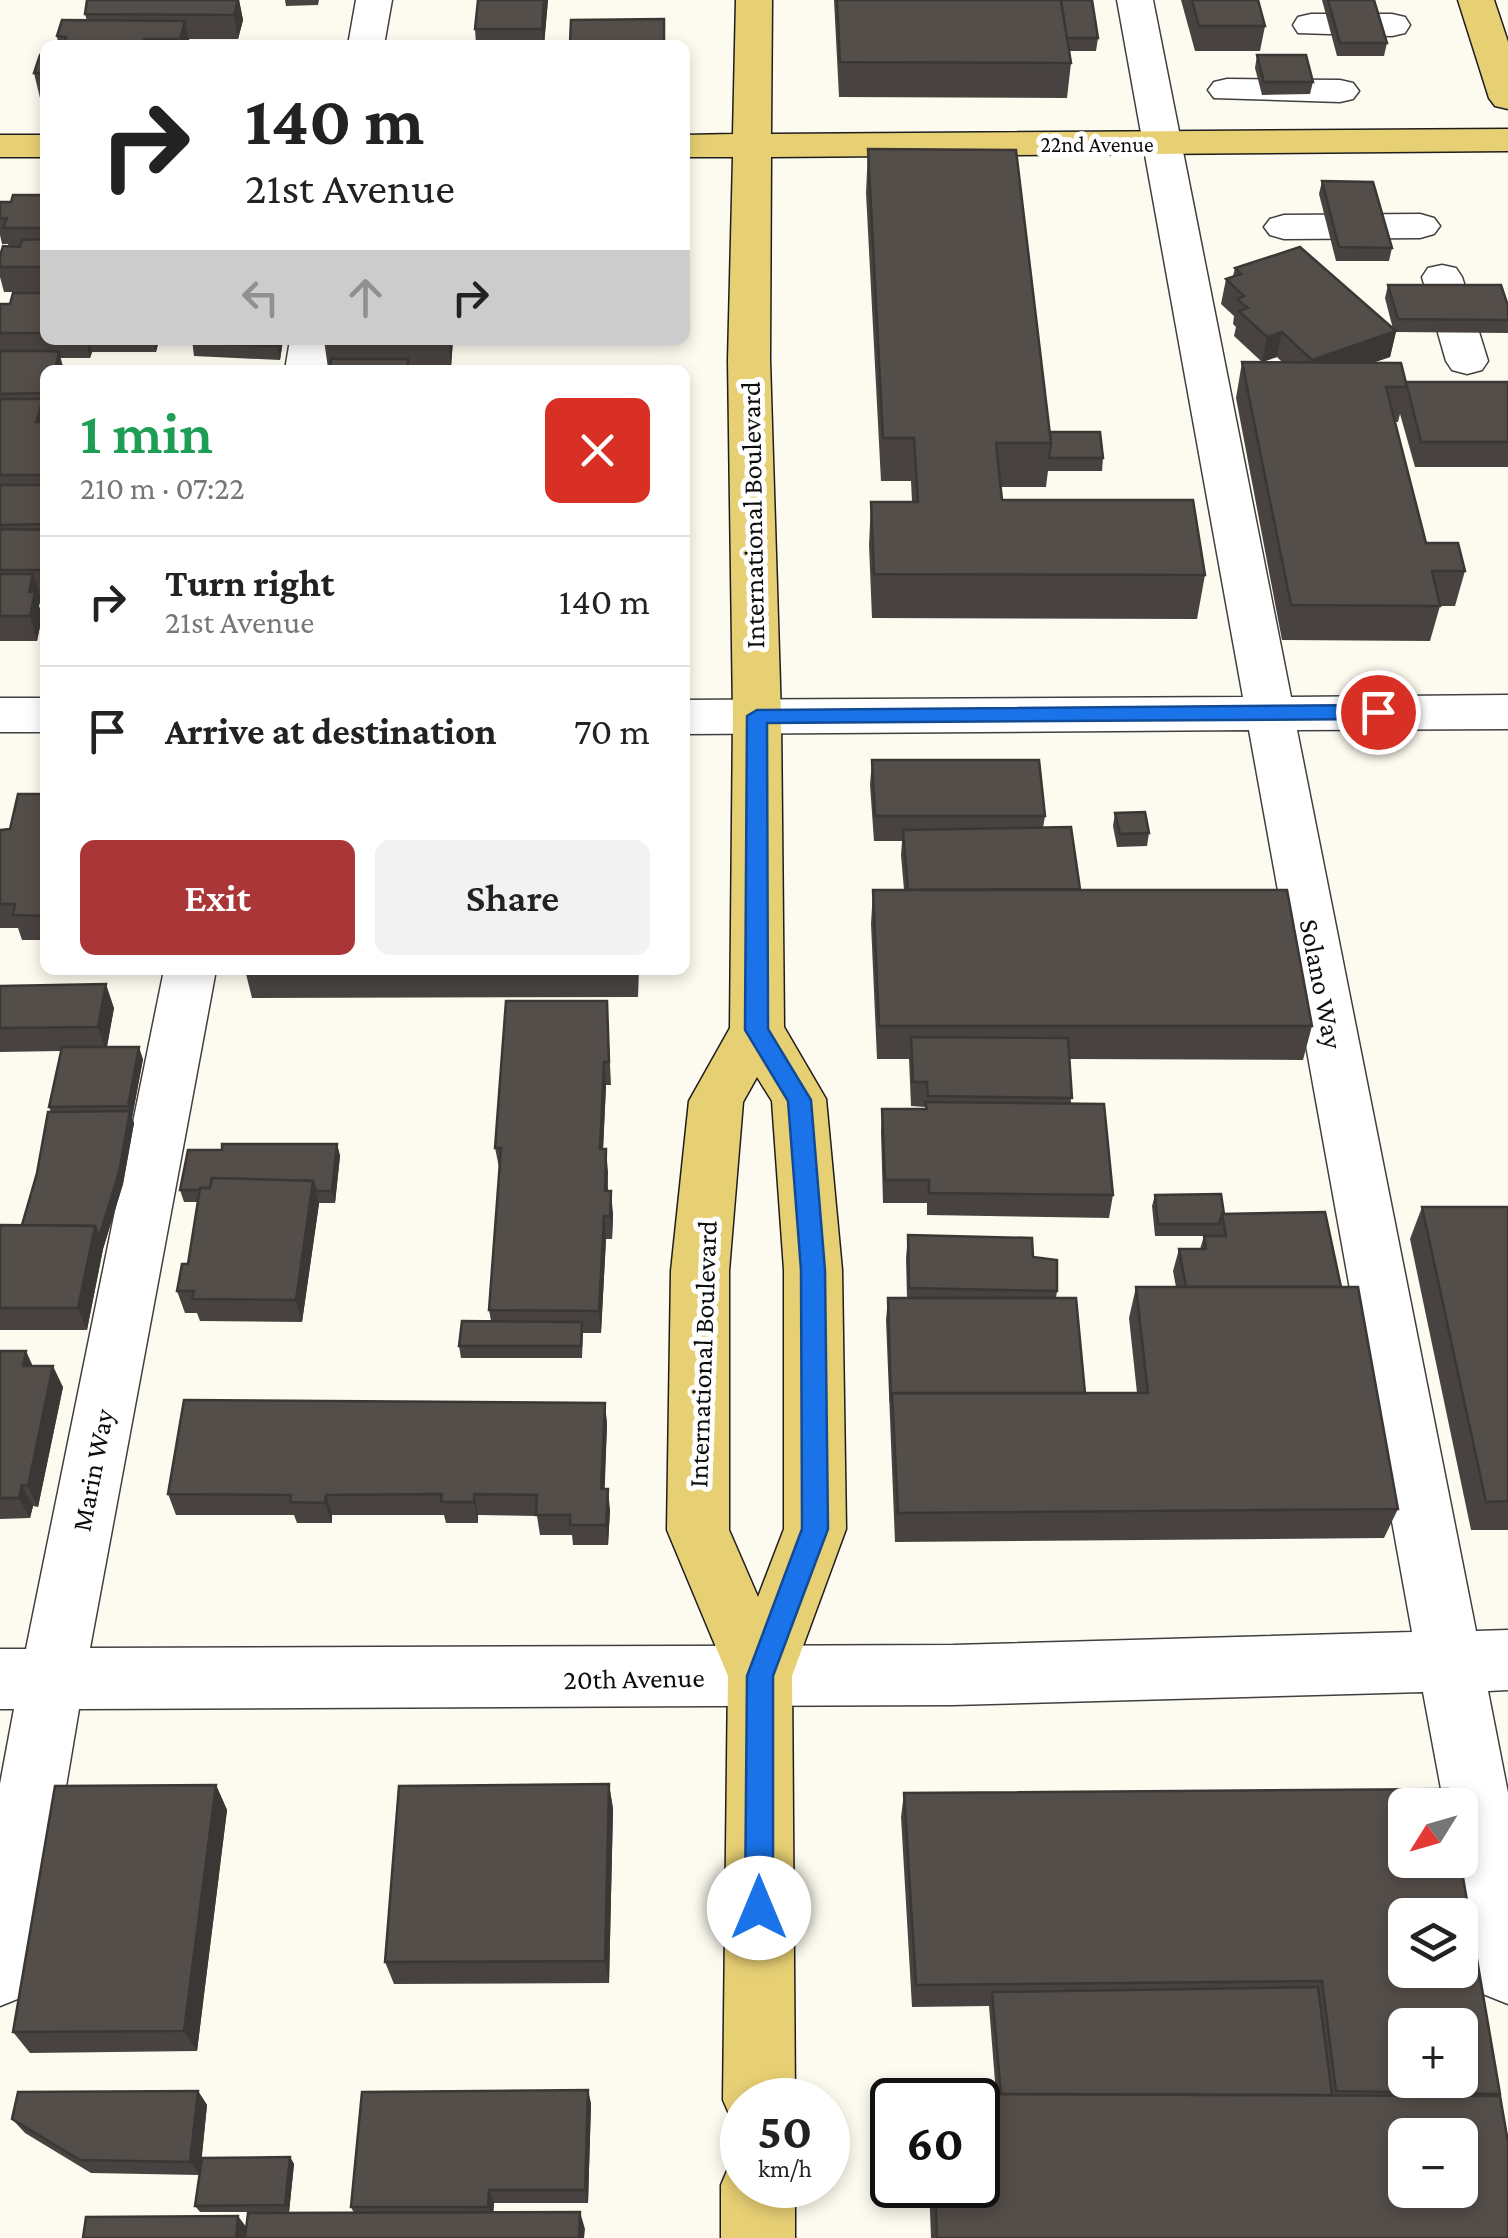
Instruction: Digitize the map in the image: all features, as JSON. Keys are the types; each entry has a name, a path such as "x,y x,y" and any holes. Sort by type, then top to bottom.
{"main road":[{"name":"International Boulevard","path":"754,0 748,360 757,716 756,1030 716,1100 700,1271 698,1530 760,1676"},
{"path":"1476,0 1508,98"},
{"name":"22nd Avenue","path":"690,146 1508,140"},
{"path":"0,146 40,146"},
{"name":"International Boulevard","path":"756,1030 800,1100 813,1270 815,1529 760,1676 758,2078"},
{"path":"758,2208 758,2238"}],"street":[{"path":"367,40 374,0"},
{"name":"Solano Way","path":"1135,0 1270,713 1480,1660 1508,1969"},
{"path":"1311,26 1388,13 1404,64"},
{"path":"1223,81 1335,82"},
{"path":"1284,227 1420,226"},
{"path":"1442,277 1467,362"},
{"path":"690,717 1508,712"},
{"path":"0,715 40,715"},
{"name":"Marin Way","path":"0,1972 26,1679 189,975"},
{"name":"20th Avenue","path":"26,1679 953,1675 1480,1660"}],"building":[{"path":"87,0 238,0 234,15 85,14"},
{"path":"478,0 544,0 542,29 475,29"},
{"path":"837,0 1061,0 1071,63 840,62"},
{"path":"1061,0 1092,0 1098,38 1067,38"},
{"path":"1192,0 1258,0 1265,26 1199,26"},
{"path":"1328,0 1374,0 1387,43 1340,43"},
{"path":"664,19 664,40 570,40 571,20"},
{"path":"62,20 185,21 180,39 65,40 66,37 57,36"},
{"path":"1257,55 1306,55 1313,82 1264,82"},
{"path":"868,149 1016,150 1051,443 996,443 1002,500 1193,500 1205,575 874,574 871,502 918,502 914,438 883,438"},
{"path":"1322,181 1373,182 1392,248 1339,247"},
{"path":"13,195 40,195 40,228 3,228 7,218 0,219 0,202 11,202"},
{"path":"40,239 40,267 0,267 3,246 20,247 22,240"},
{"path":"1300,247 1396,331 1312,360 1282,332 1267,337 1239,311 1248,308 1237,299 1244,296 1226,279 1241,274 1235,268"},
{"path":"1388,285 1501,285 1508,320 1398,319"},
{"path":"13,293 40,293 40,333 0,333 0,304 10,304"},
{"path":"0,351 59,352 56,365 40,365 40,393 0,394"},
{"path":"331,359 408,359 407,365 330,365"},
{"path":"1242,362 1401,363 1407,387 1386,387 1426,543 1458,543 1465,571 1432,571 1440,606 1291,605"},
{"path":"1406,382 1508,382 1508,442 1421,442"},
{"path":"0,399 40,399 36,422 40,422 40,475 0,475"},
{"path":"1050,432 1100,432 1103,458 1049,458"},
{"path":"0,485 40,485 40,524 0,525"},
{"path":"0,529 40,530 40,570 0,570"},
{"path":"0,574 33,574 29,592 35,592 30,616 0,616"},
{"path":"872,760 1039,760 1045,816 875,816"},
{"path":"18,794 40,794 40,916 13,915 15,904 0,904 0,830 10,829"},
{"path":"1145,812 1149,833 1120,834 1115,813"},
{"path":"1071,827 1080,889 908,890 903,830"},
{"path":"873,890 1287,890 1312,1026 879,1026"},
{"path":"106,984 98,1027 0,1028 0,986"},
{"path":"506,1001 607,1001 609,1062 604,1062 600,1149 606,1149 605,1191 611,1191 610,1216 604,1216 599,1311 489,1310 501,1148 495,1148"},
{"path":"911,1037 1068,1038 1072,1098 928,1096 927,1082 913,1082"},
{"path":"62,1047 139,1047 128,1106 49,1107"},
{"path":"925,1102 1104,1104 1113,1195 929,1193 929,1180 885,1180 882,1109 927,1109"},
{"path":"130,1111 119,1172 99,1237 95,1226 22,1225 48,1112"},
{"path":"222,1144 337,1144 332,1191 316,1191 313,1181 212,1178 210,1188 180,1190 188,1150 222,1150"},
{"path":"212,1178 313,1181 296,1300 192,1299 194,1291 177,1291 182,1264 188,1264 200,1188 210,1188"},
{"path":"1221,1194 1224,1214 1219,1224 1158,1224 1155,1195"},
{"path":"1422,1207 1508,1207 1508,1501 1486,1502"},
{"path":"1325,1212 1341,1287 1186,1287 1179,1249 1206,1249 1204,1236 1226,1236 1222,1214"},
{"path":"0,1225 95,1226 78,1308 0,1308"},
{"path":"908,1235 1032,1238 1033,1257 1057,1260 1057,1291 909,1288"},
{"path":"1136,1287 1358,1287 1398,1509 898,1513 892,1393 1148,1393"},
{"path":"888,1298 1076,1298 1085,1393 892,1393 891,1402"},
{"path":"462,1321 582,1322 581,1346 459,1346"},
{"path":"0,1351 26,1351 23,1366 53,1366 28,1486 22,1485 19,1498 0,1498"},
{"path":"184,1400 605,1403 601,1489 608,1489 606,1525 570,1525 570,1515 536,1515 537,1495 474,1494 474,1502 441,1502 442,1494 326,1495 325,1503 290,1502 291,1495 168,1494"},
{"path":"609,1784 605,1961 385,1962 399,1786"},
{"path":"216,1785 184,2031 13,2032 55,1786"},
{"path":"1388,1789 1388,1878 1463,1878 1466,1898 1388,1898 1388,1988 1478,1988 1478,1965 1500,2094 1478,2094 1478,2008 1388,2008 1388,2092 1336,2091 1322,1981 916,1985 904,1793"},
{"path":"1318,1987 1332,2095 1001,2094 992,1992"},
{"path":"588,2090 585,2190 489,2190 488,2207 351,2207 362,2092"},
{"path":"198,2091 190,2162 80,2160 12,2119 18,2092"},
{"path":"1000,2094 1500,2096 1508,2142 1508,2238 937,2238 936,2208 1000,2208"},
{"path":"290,2157 285,2205 195,2206 202,2158"},
{"path":"580,2212 579,2238 245,2238 248,2213"},
{"path":"238,2216 236,2238 83,2238 86,2217"}],"route":[{"path":"759,1908 760,1676 815,1529 813,1270 800,1100 756,1030 757,716 1378,712"}]}
